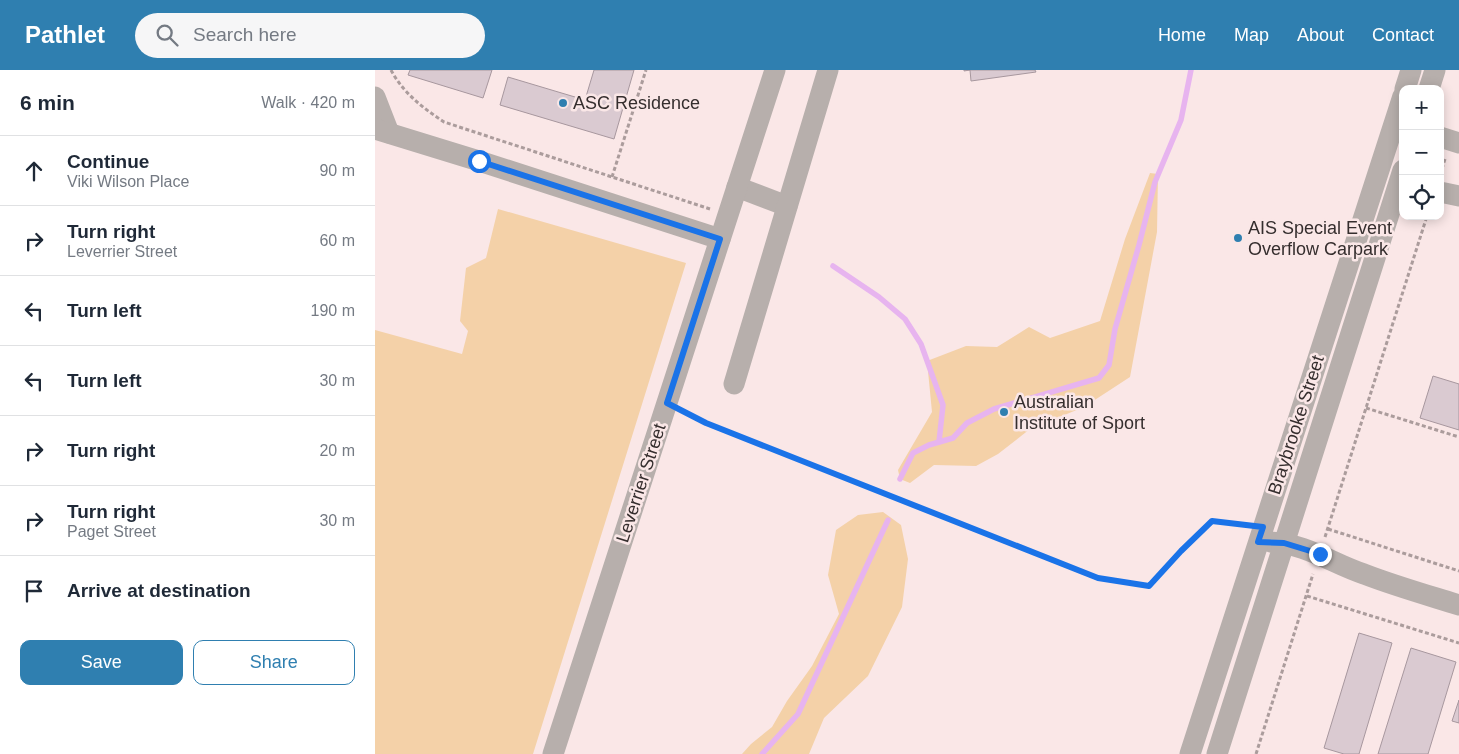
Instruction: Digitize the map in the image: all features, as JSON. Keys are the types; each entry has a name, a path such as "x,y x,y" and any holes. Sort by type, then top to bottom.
{"street":[{"name":"Leverrier Street","path":"553,754 775,70"},
{"path":"733,384 828,70"},
{"path":"1406,85 1411,70"},
{"path":"1430,85 1435,70"},
{"path":"375,97 382,131 720,239"},
{"name":"Braybrooke Street","path":"1190,754 1399,108"},
{"path":"1444,139 1459,143"},
{"name":"Braybrooke Street","path":"1217,754 1399,186"},
{"path":"737,188 787,206"},
{"path":"1444,193 1459,196"},
{"path":"1261,534 1282,549 1459,605"}],"path":[{"path":"391,70 408,94 425,109 445,122 715,211"},
{"path":"611,177 646,70"},
{"path":"1256,754 1426,220"},
{"path":"667,403 706,423 1098,578 1149,586 1212,521 1261,534"},
{"path":"1366,408 1459,437"},
{"path":"1328,529 1459,571"},
{"path":"1307,596 1459,643"}],"shaded area":[{"path":"1150,173 1158,174 1157,232 1130,377 1084,407 1030,429 998,454 976,466 934,465 910,483 900,479 898,470 932,412 927,361 966,346 997,347 1029,327 1050,338 1100,321 1125,239"},
{"path":"498,209 686,263 533,754 375,754 375,330 462,354 468,331 460,321 466,268 486,258"},
{"path":"883,512 901,525 908,559 902,607 868,676 824,718 809,754 742,754 772,727 787,701 812,666 839,614 828,575 836,530 858,515"}],"building":[{"path":"410,70 492,70 483,98 408,75"},
{"name":"ASC Residence","path":"594,70 634,70 614,139 500,105 508,77 585,100"},
{"path":"970,70 1035,70 1036,72 971,81"},
{"path":"1433,376 1459,384 1459,430 1420,418"},
{"path":"1359,633 1392,643 1359,754 1344,754 1324,748"},
{"path":"1411,648 1456,662 1428,754 1378,754"},
{"path":"1459,700 1459,723 1452,721"}],"waterway":[{"path":"900,479 913,453 929,445 953,438 967,423 994,409 1099,378 1109,365 1115,329 1155,182 1181,120 1191,70"},
{"path":"833,266 879,297 905,319 921,344 943,405 939,442"},
{"path":"762,754 798,714 888,520"}],"place":[{"name":"ASC Residence","path":"563,103"},
{"name":"AIS Special Event Overflow Carpark","path":"1238,238"},
{"name":"Australian Institute of Sport","path":"1004,412"}],"route":[{"path":"479,161 720,239 667,403 706,423 1098,578 1149,586 1212,521 1263,527 1258,542 1284,543 1320,554"}]}
